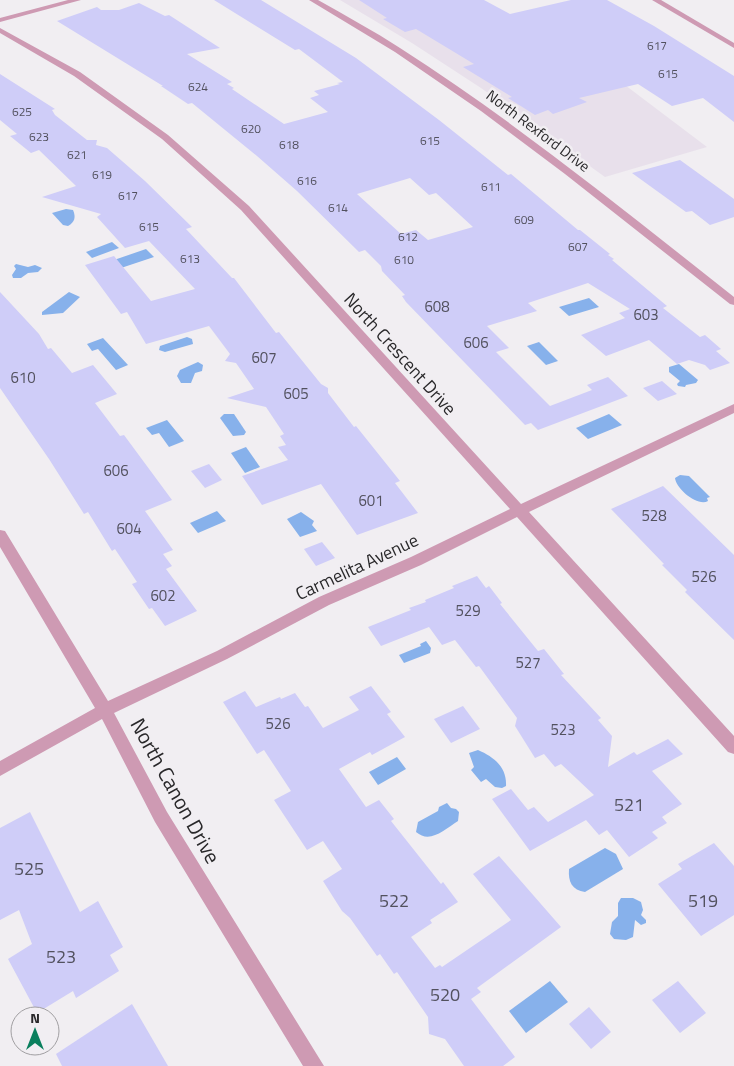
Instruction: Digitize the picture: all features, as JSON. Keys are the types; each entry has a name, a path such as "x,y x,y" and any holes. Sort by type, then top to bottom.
{"street":[{"path":"0,20 77,0"},
{"name":"North Rexford Drive","path":"313,0 397,50 475,103 556,163 734,302"},
{"path":"656,0 734,46"},
{"name":"North Crescent Drive","path":"0,30 77,74 165,137 245,208 734,747"},
{"name":"Carmelita Avenue","path":"0,769 105,710 222,655 324,601 416,562 734,408"},
{"name":"North Canon Drive","path":"0,535 105,710 161,817 314,1066"}],"shaded area":[{"path":"340,0 481,0 617,79 707,147 605,177 481,88 412,43"}],"water":[{"path":"66,209 73,210 74,215 73,221 68,226 63,225 52,213"},
{"path":"112,242 119,248 92,258 86,252"},
{"path":"146,249 154,257 121,268 114,260"},
{"path":"16,264 28,267 35,265 42,268 38,272 28,273 21,278 13,278 12,275 16,269 14,266"},
{"path":"69,292 80,297 63,313 42,315 42,312"},
{"path":"589,298 599,307 569,316 559,307"},
{"path":"187,337 192,339 193,344 165,352 159,350 160,346"},
{"path":"103,338 128,365 116,370 98,349 92,351 87,344"},
{"path":"539,342 558,361 546,365 527,346"},
{"path":"198,362 203,365 202,371 195,373 191,383 181,383 177,376 180,370"},
{"path":"679,364 698,380 696,383 686,385 685,387 678,386 677,384 680,381 669,372 669,367"},
{"path":"224,414 234,414 246,432 244,435 233,436 220,418"},
{"path":"609,414 622,425 588,439 576,428"},
{"path":"167,420 184,441 169,447 159,433 152,435 146,428"},
{"path":"246,447 260,467 245,473 231,453"},
{"path":"680,475 689,476 710,497 707,498 708,501 704,502 693,499 683,492 675,478"},
{"path":"217,511 226,521 198,533 190,523"},
{"path":"301,512 314,521 312,525 317,531 300,537 287,519"},
{"path":"426,641 431,648 430,653 404,663 399,655 421,646 420,644"},
{"path":"478,750 494,759 502,768 506,779 506,786 502,788 495,787 486,779 481,782 471,770 474,767 469,753"},
{"path":"397,757 406,769 378,785 369,772"},
{"path":"447,803 451,808 459,812 458,821 442,832 432,836 427,837 416,832 418,822 438,811 439,807"},
{"path":"605,848 616,854 623,869 585,892 574,887 569,878 569,869"},
{"path":"621,898 633,898 641,902 643,910 641,915 646,920 646,923 641,925 635,920 633,937 626,940 614,939 610,934 612,922 618,916 618,903"},
{"path":"550,981 568,1002 526,1033 509,1011"}],"building":[{"path":"214,0 261,0 356,58 508,175 511,174 610,254 608,255 614,259 612,260 667,306 663,308 700,337 705,335 721,349 716,351 730,363 710,370 705,365 689,360 677,364 649,340 606,356 581,335 625,318 619,313 630,309 588,283 528,303 537,311 487,326 509,348 496,352 550,406 592,390 587,385 608,377 628,396 538,430 531,423 525,425 406,302 402,296 405,295 382,271 381,266 365,250 359,252 297,191 257,156 192,103 188,104 161,86 163,86 57,21 97,7 101,10 119,10 139,3 165,16 169,15 220,48 187,54 232,82 227,84 234,88 232,89 284,124 328,112 310,98 319,95 314,91 343,82 299,49 295,50","holes":["410,178 429,195 436,193 473,227 428,240 416,230 401,234 357,194"]},
{"path":"359,0 484,0 510,14 571,0 607,0 654,26 734,76 734,122 703,98 672,106 638,84 579,98 587,102 553,114 548,110 535,115 508,98 512,97 463,67 474,64 416,29 405,32 383,19 387,18"},
{"path":"0,74 55,109 52,110 55,115 87,140 97,140 96,145 107,148 145,181 192,227 186,229 234,278 276,333 279,332 321,384 328,388 328,393 354,427 356,426 400,481 395,483 418,513 357,535 321,484 262,505 242,476 288,460 278,447 286,445 280,436 284,434 266,407 227,398 254,389 236,363 225,361 230,354 209,326 146,344 127,312 121,314 85,265 114,256 151,301 195,289 149,241 125,248 97,217 101,214 42,197 76,186 39,150 31,153 10,136 17,134 0,120"},
{"path":"680,160 734,199 734,217 710,225 692,211 686,212 632,173"},
{"path":"0,292 39,334 48,349 51,348 72,373 93,365 117,394 95,403 120,436 124,435 172,500 145,511 173,550 163,554 172,566 166,569 197,611 165,626 152,608 149,609 132,584 137,582 115,549 112,551 88,512 84,514 0,388"},
{"path":"662,381 677,394 658,401 643,388"},
{"path":"209,464 222,480 205,488 191,471"},
{"path":"663,486 734,555 734,640 685,592 687,590 662,565 664,564 611,509"},
{"path":"322,542 335,558 316,566 304,549"},
{"path":"477,576 486,588 489,586 502,603 500,604 538,651 544,649 564,674 561,675 601,718 598,720 612,736 608,767 634,752 637,755 668,739 683,754 652,771 682,804 662,817 667,823 652,832 658,838 629,857 607,830 599,835 586,820 530,851 492,799 511,789 528,810 534,807 548,822 594,795 561,764 555,767 544,754 535,758 515,726 517,718 479,666 476,667 455,640 442,645 429,627 381,646 368,627 411,610 409,608 426,602 425,600 454,588 452,586"},
{"path":"371,686 391,712 387,714 405,737 372,755 370,752 339,769 366,807 379,800 394,819 391,821 441,884 443,882 458,902 430,920 432,923 411,937 435,968 440,965 442,967 511,920 473,874 499,856 561,927 477,988 481,992 471,999 515,1057 503,1066 464,1066 445,1039 429,1034 428,1017 397,972 394,974 380,954 377,956 350,918 342,911 323,881 342,869 323,841 307,850 274,800 291,791 264,750 257,754 223,702 245,691 256,707 295,693 305,707 308,706 323,728 359,710 349,697"},
{"path":"463,706 480,729 451,743 434,719"},
{"path":"30,812 80,912 98,901 123,947 110,955 119,971 76,998 73,991 48,1006 33,1006 8,959 32,944 19,910 0,920 0,828"},
{"path":"714,843 734,866 734,915 701,936 658,884 682,869 678,864"},
{"path":"678,981 706,1013 680,1033 652,1000"},
{"path":"132,1004 168,1066 62,1066 57,1056 60,1056 60,1051"},
{"path":"589,1007 611,1032 591,1049 569,1024"}]}
